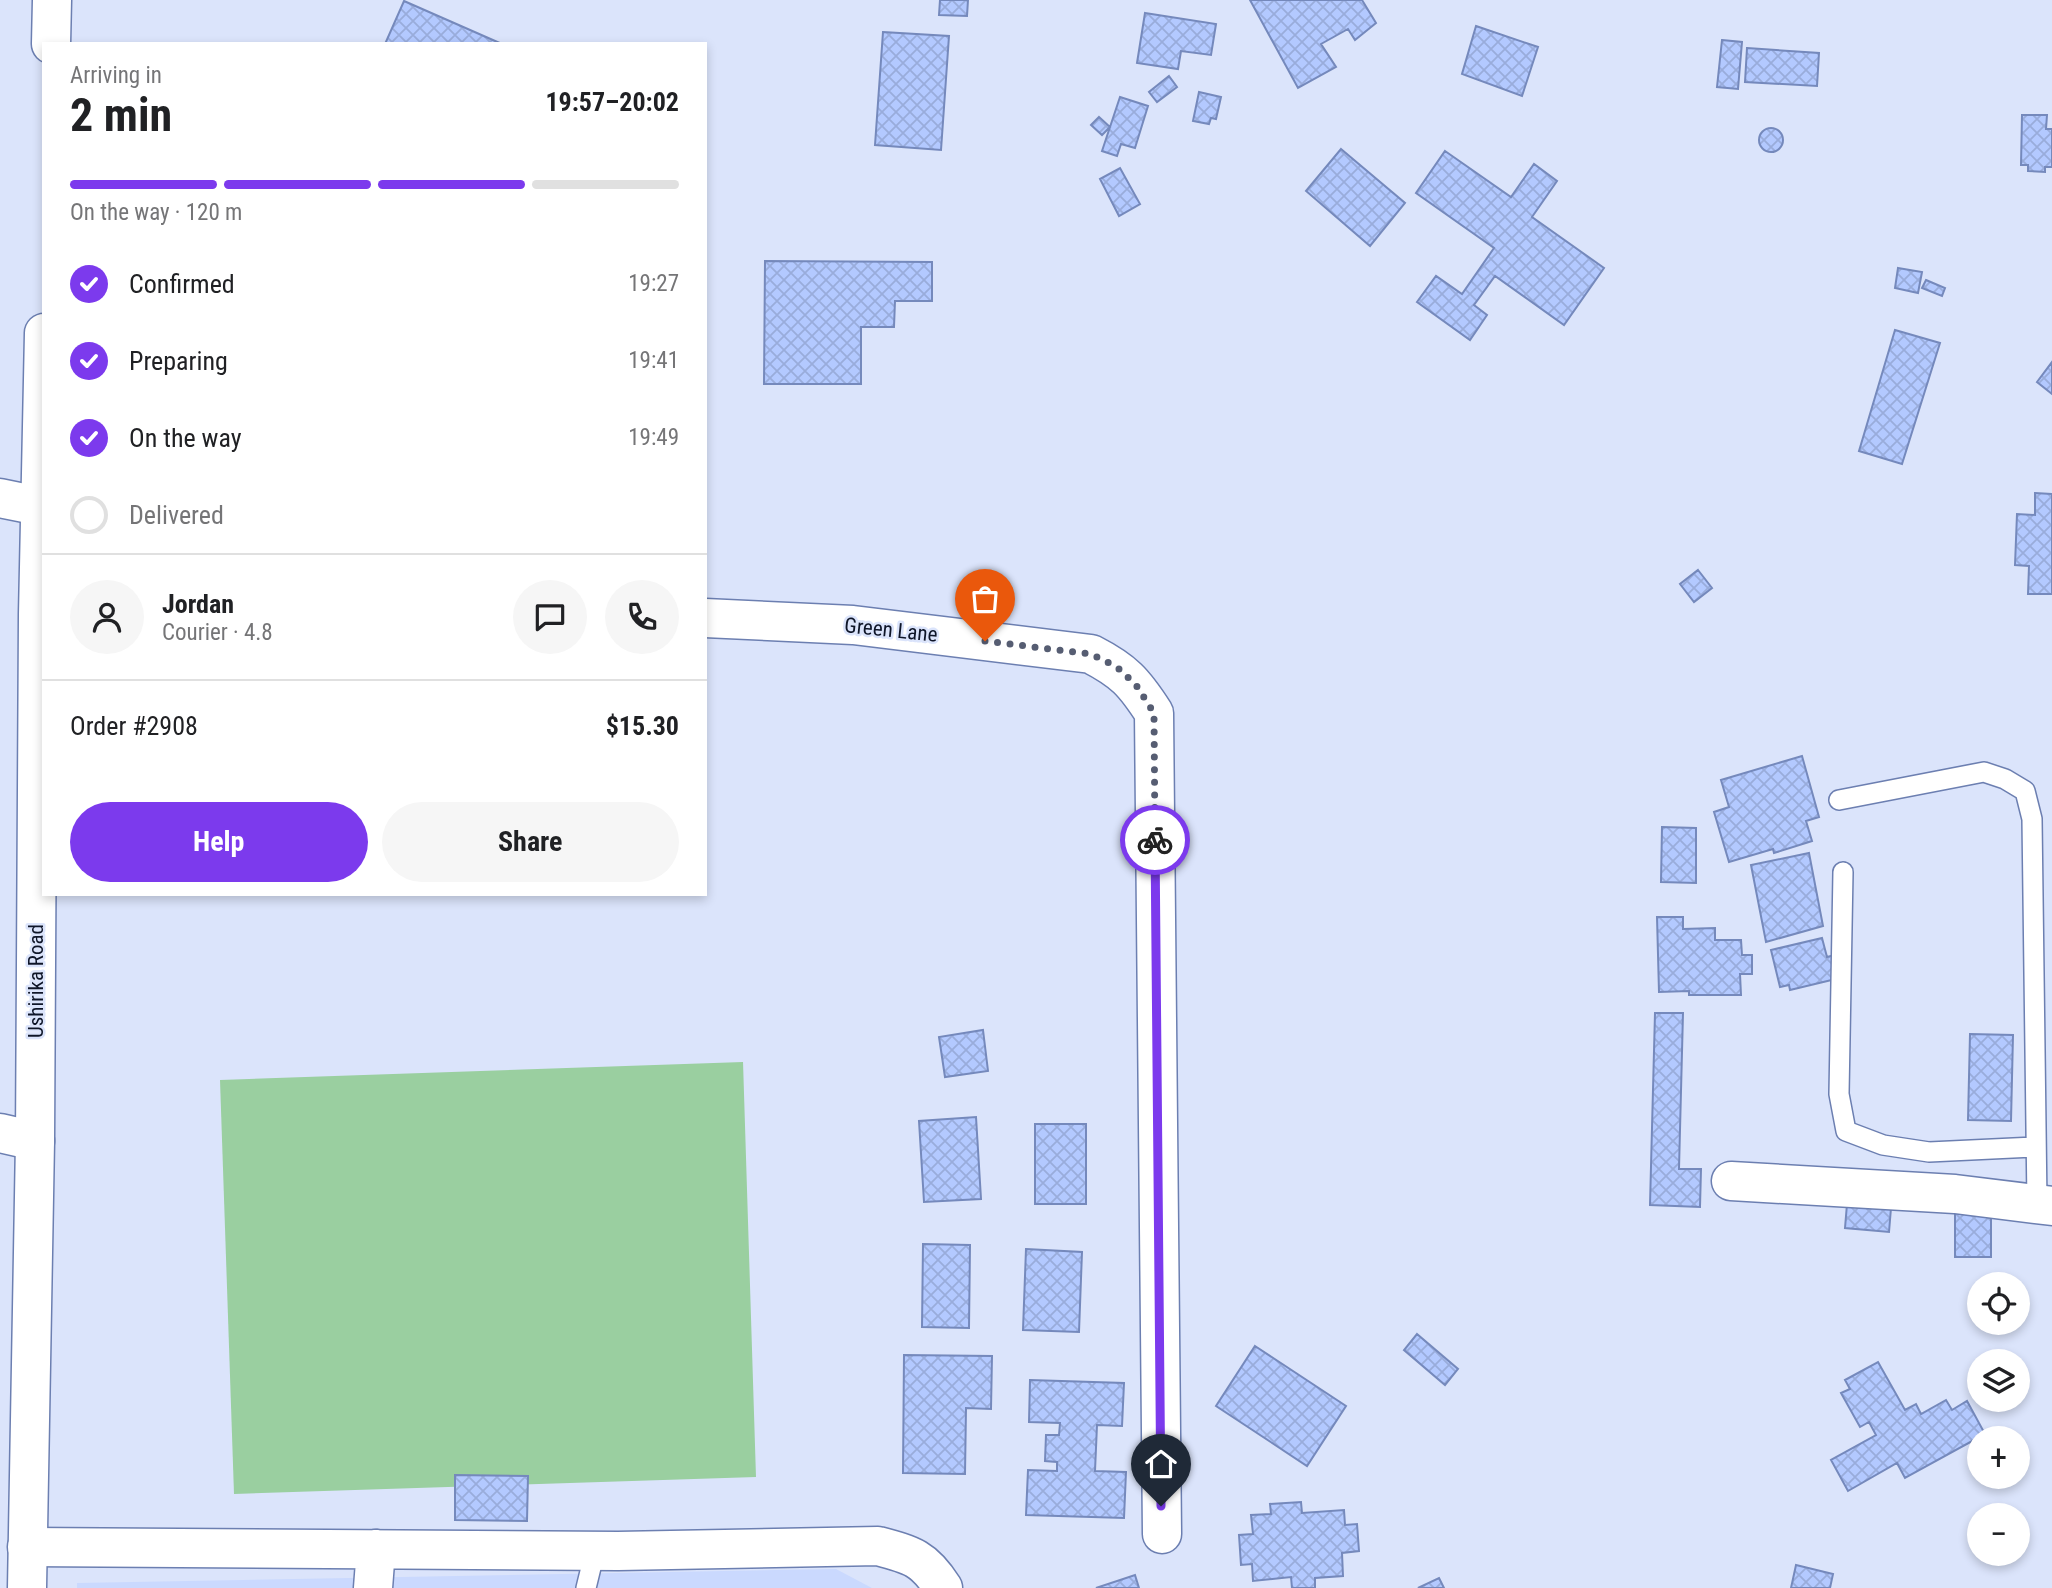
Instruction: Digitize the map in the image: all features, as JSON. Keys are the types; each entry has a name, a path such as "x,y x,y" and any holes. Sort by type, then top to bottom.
{"street":[{"path":"51,42 52,0"},
{"name":"Ushirika Road","path":"27,1588 18,1137 41,614 39,506 42,402"},
{"path":"0,498 39,506"},
{"name":"Green Lane","path":"707,618 853,625 1091,654 1117,667 1136,685 1154,713 1162,1534"},
{"path":"1731,1181 1955,1194 2045,1205"},
{"path":"27,1547 595,1551 878,1546 901,1552 929,1566 943,1588"},
{"path":"373,1588 376,1549"}],"lane":[{"path":"1839,800 1984,772 2005,779 2025,791 2032,819 2036,1147 2045,1205"},
{"path":"1843,872 1839,1094 1846,1130 1883,1145 1930,1152 2036,1147"},
{"path":"586,1588 595,1551"}],"shaded area":[{"path":"836,1569 872,1588 77,1588 77,1583"}],"green space":[{"path":"743,1062 756,1477 234,1494 220,1080"}],"building":[{"path":"940,0 968,0 967,16 939,15"},
{"path":"1250,0 1362,0 1376,23 1355,40 1348,29 1321,44 1336,67 1298,88"},
{"path":"404,1 497,42 386,42"},
{"path":"1145,13 1216,24 1211,55 1181,51 1178,69 1137,63"},
{"path":"1476,26 1538,47 1522,96 1462,74"},
{"path":"883,32 949,36 941,150 875,145"},
{"path":"1722,40 1742,42 1738,89 1717,87"},
{"path":"1747,48 1819,53 1817,86 1745,82"},
{"path":"1169,76 1177,87 1157,102 1149,92"},
{"path":"1199,92 1221,97 1216,119 1211,118 1209,124 1193,121"},
{"path":"1120,97 1148,106 1135,148 1121,144 1117,156 1102,151"},
{"path":"2022,115 2047,115 2046,129 2052,129 2052,167 2045,167 2045,172 2028,171 2028,165 2021,165"},
{"path":"1099,117 1110,127 1102,135 1091,125"},
{"path":"1771,128 1779,132 1783,140 1779,148 1771,152 1763,148 1759,140 1763,132"},
{"path":"1341,149 1405,203 1370,246 1306,191"},
{"path":"1445,151 1511,197 1534,164 1557,181 1532,217 1604,268 1564,325 1495,276 1474,305 1487,315 1470,340 1417,302 1436,276 1462,294 1494,248 1416,193"},
{"path":"1120,168 1140,204 1119,216 1100,179"},
{"path":"765,261 932,262 932,301 895,301 894,327 861,327 861,384 764,384"},
{"path":"1898,268 1922,272 1918,293 1895,288"},
{"path":"1926,280 1945,288 1942,296 1922,288"},
{"path":"1895,330 1940,343 1902,464 1859,451"},
{"path":"2052,362 2052,394 2037,382"},
{"path":"2035,493 2052,494 2052,594 2028,594 2029,566 2015,565 2017,514 2035,515"},
{"path":"1698,570 1712,588 1694,602 1680,584"},
{"path":"1802,756 1819,817 1806,821 1812,841 1774,853 1773,849 1729,862 1714,812 1729,807 1721,780"},
{"path":"1662,827 1696,828 1696,883 1661,882"},
{"path":"1809,853 1823,926 1766,942 1751,865"},
{"path":"1657,917 1683,917 1683,929 1715,928 1715,940 1741,940 1742,955 1752,955 1752,974 1740,974 1741,995 1659,992"},
{"path":"1822,938 1827,957 1835,955 1840,978 1790,990 1789,985 1780,987 1771,950"},
{"path":"1655,1013 1683,1013 1679,1169 1701,1169 1700,1207 1650,1205"},
{"path":"983,1030 988,1071 945,1077 939,1037"},
{"path":"1970,1034 2013,1035 2011,1121 1968,1120"},
{"path":"976,1117 981,1199 924,1202 919,1121"},
{"path":"1035,1124 1086,1124 1086,1204 1035,1204"},
{"path":"1848,1192 1892,1196 1889,1232 1845,1228"},
{"path":"1991,1207 1991,1257 1955,1257 1955,1208"},
{"path":"923,1244 970,1245 969,1328 922,1327"},
{"path":"1026,1249 1082,1252 1079,1332 1023,1330"},
{"path":"1417,1334 1458,1369 1445,1385 1404,1350"},
{"path":"1255,1346 1346,1406 1307,1466 1216,1406"},
{"path":"904,1355 992,1356 991,1409 966,1408 965,1474 903,1473"},
{"path":"1878,1362 1905,1410 1916,1404 1921,1414 1946,1400 1952,1410 1967,1401 1967,1412 1973,1412 1981,1426 1967,1426 1967,1444 1905,1478 1897,1463 1848,1491 1831,1460 1876,1435 1869,1422 1860,1427 1841,1393 1850,1389 1845,1380"},
{"path":"1030,1380 1124,1383 1122,1426 1097,1425 1095,1471 1126,1472 1124,1518 1026,1515 1028,1470 1057,1471 1057,1462 1045,1461 1046,1435 1059,1435 1060,1423 1029,1422"},
{"path":"455,1475 528,1476 527,1521 455,1520"},
{"path":"1301,1502 1302,1513 1344,1510 1345,1525 1357,1524 1359,1551 1342,1553 1343,1576 1315,1578 1315,1588 1292,1588 1291,1577 1253,1581 1252,1564 1241,1565 1239,1535 1253,1534 1251,1515 1271,1514 1270,1504"},
{"path":"1796,1565 1833,1574 1830,1588 1791,1588"},
{"path":"1135,1575 1139,1588 1096,1588"},
{"path":"1439,1578 1444,1588 1418,1588"}],"way so far":[{"path":"985,641 1091,654 1117,667 1136,685 1154,713 1155,840"}],"route":[{"path":"1155,840 1161,1506"}]}
